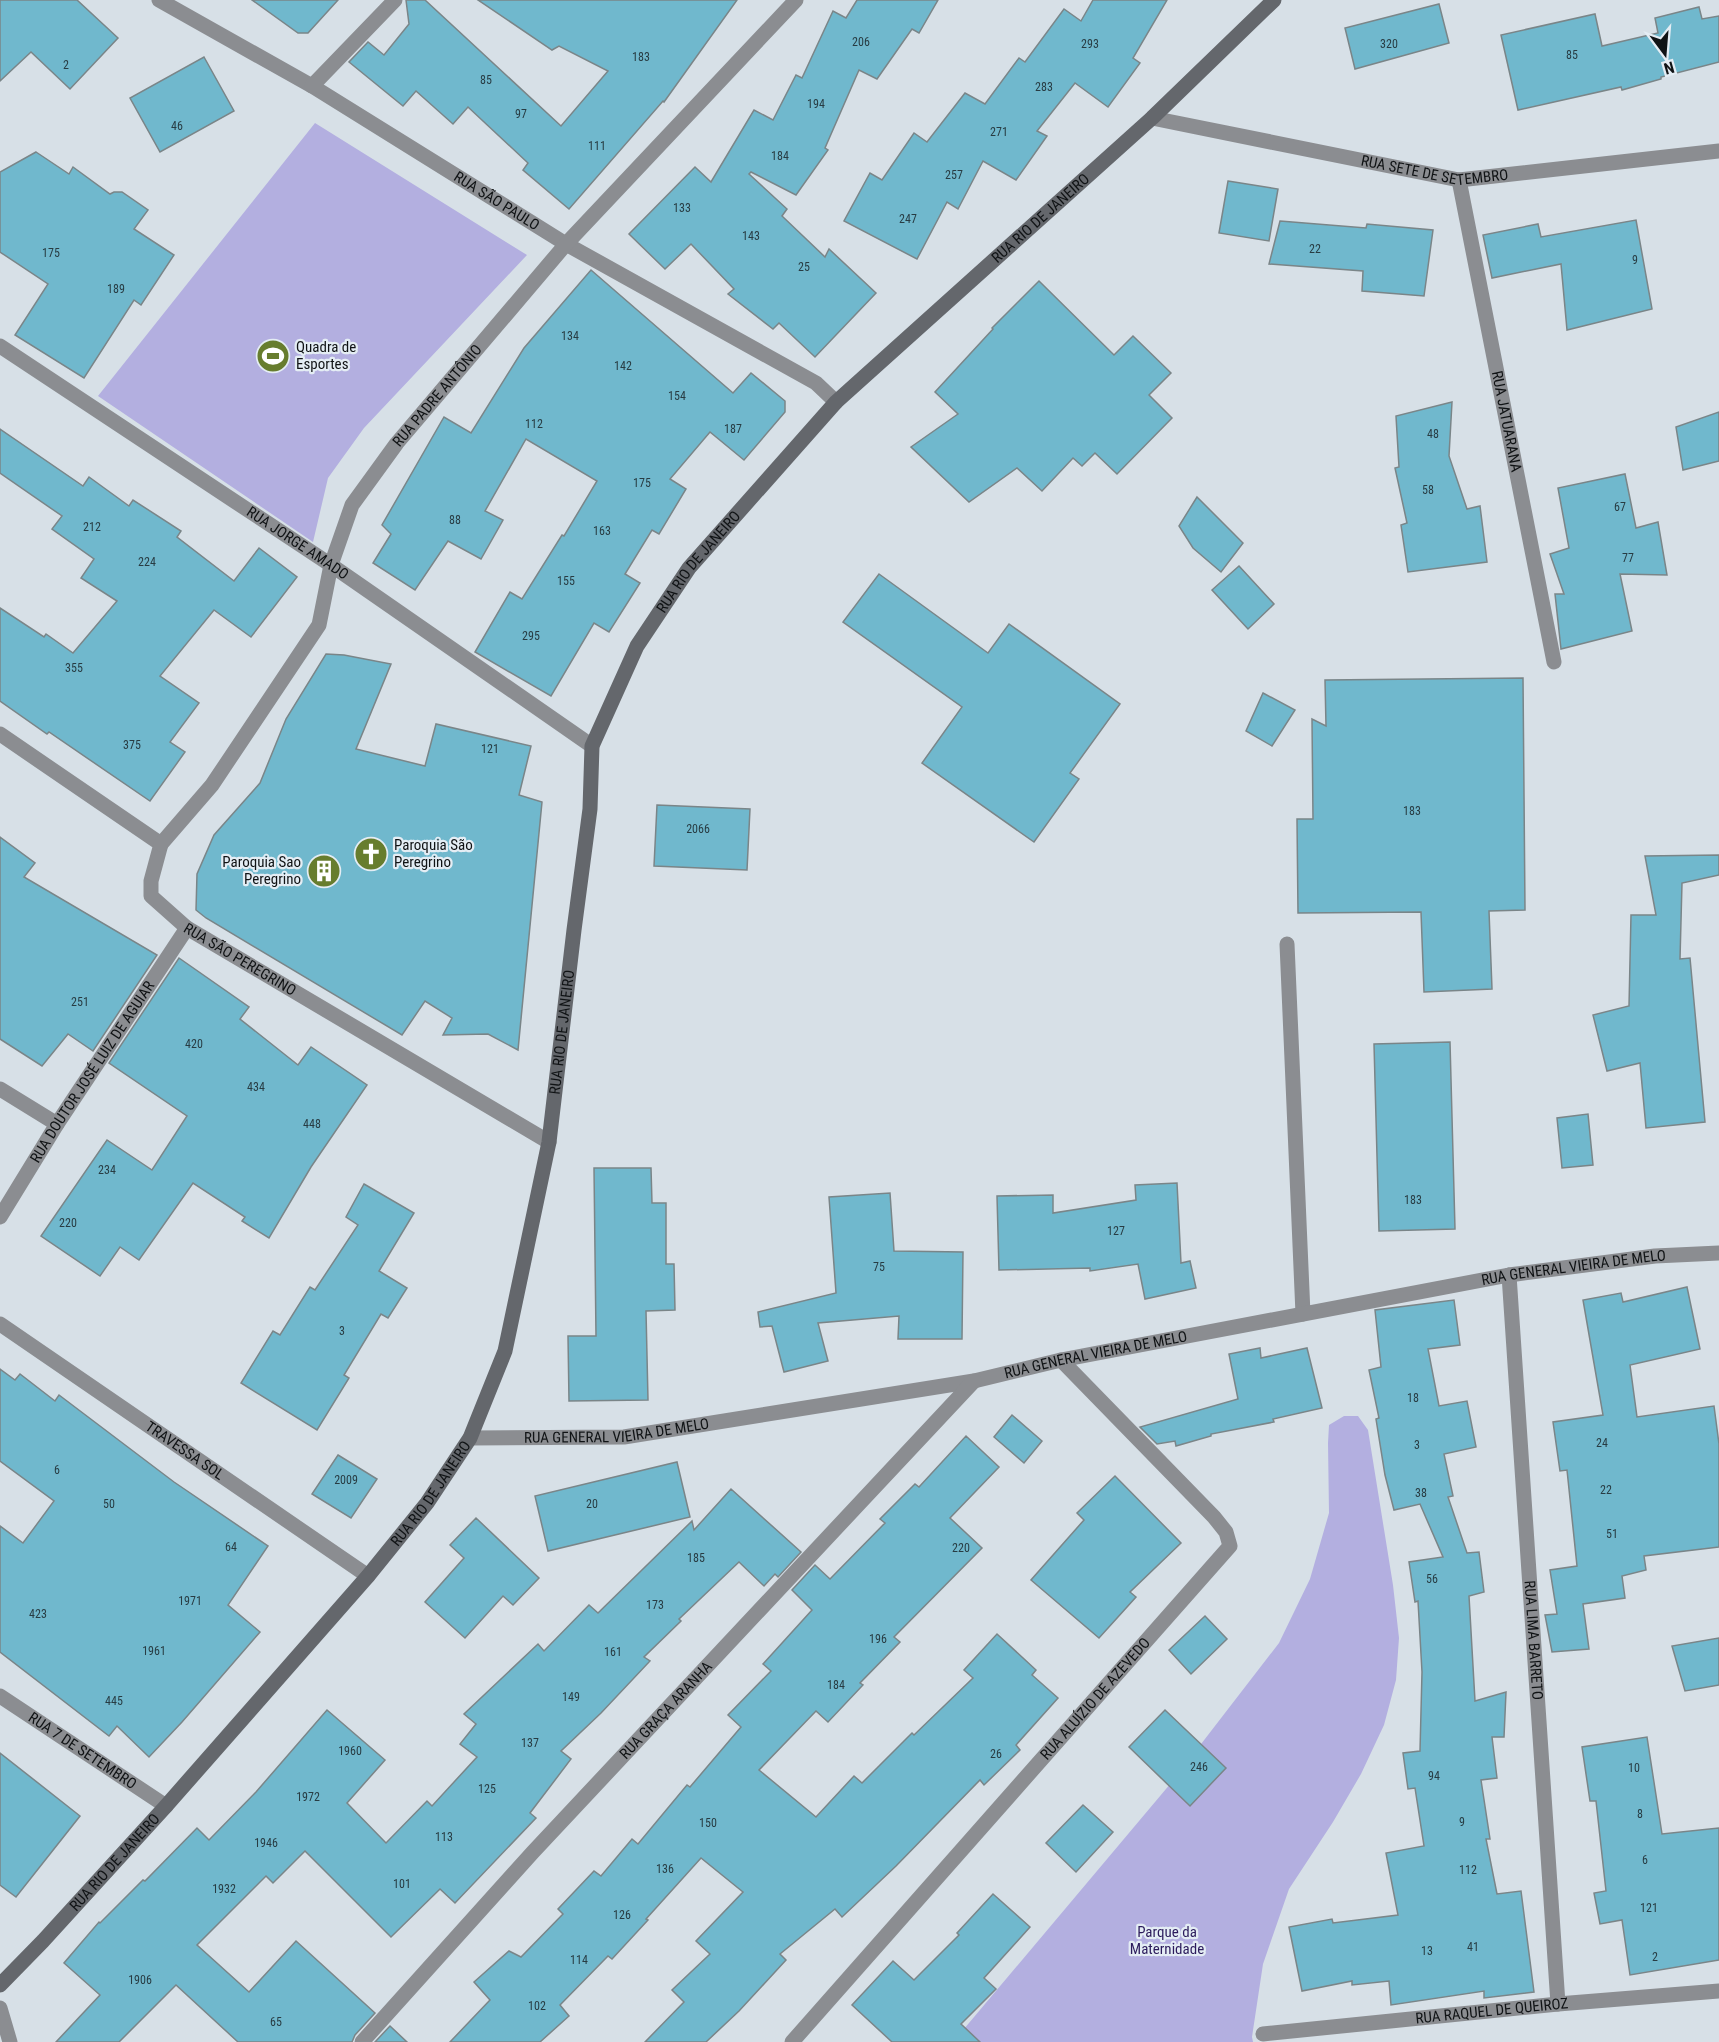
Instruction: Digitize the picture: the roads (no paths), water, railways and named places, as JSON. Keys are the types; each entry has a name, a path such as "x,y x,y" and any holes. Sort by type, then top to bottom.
{"main road":[{"name":"RUA RIO DE JANEIRO","path":"0,1984 43,1941 165,1806 368,1576 427,1503 470,1438 505,1351 549,1142 590,809 591,746 637,646 689,568 836,402 1152,118 1274,0"}],"street":[{"name":"RUA SÃO PAULO","path":"159,0 312,86 566,244 816,383 836,402"},
{"path":"312,86 395,0"},
{"name":"RUA PADRE ANTÔNIO","path":"161,844 212,785 319,625 331,565 352,505 397,443 566,244 796,0"},
{"name":"RUA SETE DE SETEMBRO","path":"1152,118 1459,180 1719,150"},
{"name":"RUA JATUARANA","path":"1459,180 1554,662"},
{"name":"RUA JORGE AMADO","path":"0,346 331,565 591,746"},
{"path":"0,734 161,844"},
{"name":"RUA SÃO PEREGRINO","path":"161,844 151,881 152,896 187,928 549,1142"},
{"name":"RUA DOUTOR JOSÉ LUIZ DE AGUIAR","path":"0,1217 57,1124 187,928"},
{"path":"1287,944 1303,1314"},
{"path":"0,1089 57,1124"},
{"name":"RUA GENERAL VIEIRA DE MELO","path":"470,1438 624,1437 974,1381 1061,1360 1509,1275 1655,1256 1719,1253"},
{"name":"RUA LIMA BARRETO","path":"1509,1275 1558,2004"},
{"name":"TRAVESSA SOL","path":"0,1323 368,1576"},
{"name":"RUA ALUÍZIO DE AZEVEDO","path":"792,2042 1230,1546 1226,1532 1214,1517 1061,1360"},
{"name":"RUA GRAÇA ARANHA","path":"362,2042 533,1852 974,1381"},
{"name":"RUA 7 DE SETEMBRO","path":"0,1696 165,1806"},
{"name":"RUA RAQUEL DE QUEIROZ","path":"1263,2034 1558,2004 1719,1991"},
{"path":"0,2008 10,2042"}],"place":[{"name":"Quadra de Esportes","path":"273,356"},
{"name":"Paroquia São Peregrino","path":"371,854"},
{"name":"Paroquia Sao Peregrino","path":"324,871"}],"park label":[{"name":"Parque da Maternidade","path":"1167,1940"}]}
